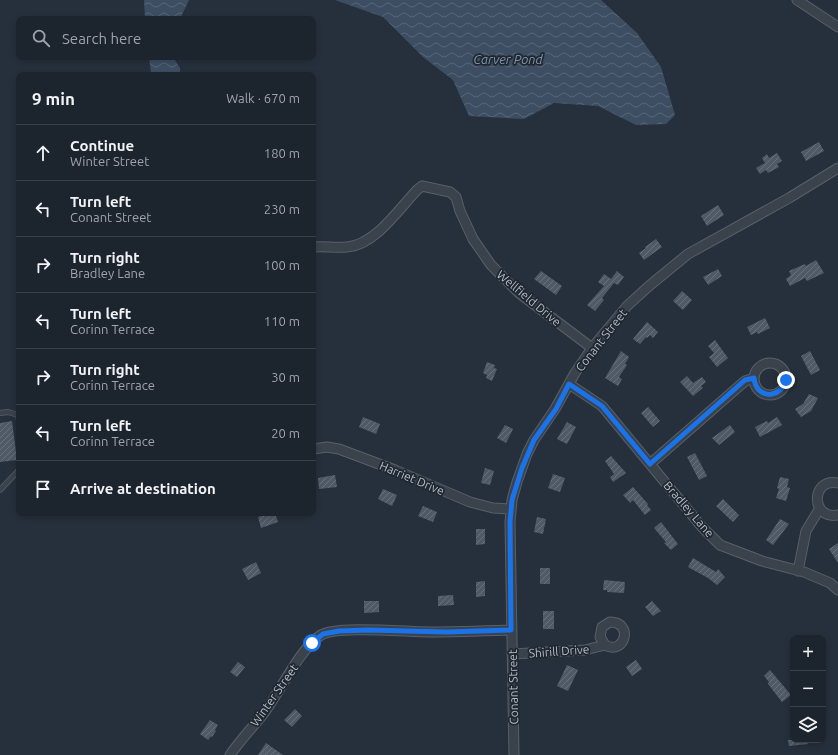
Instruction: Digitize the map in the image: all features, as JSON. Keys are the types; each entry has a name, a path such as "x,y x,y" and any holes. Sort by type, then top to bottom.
{"street":[{"path":"797,0 838,27"},
{"name":"Conant Street","path":"514,755 511,630 511,509 517,482 527,454 534,440 556,409 569,384 592,348 627,306 679,261 705,244 838,168"},
{"name":"Wellfield Drive","path":"316,247 348,247 359,244 373,237 422,186 450,192 456,197 460,211 473,239 491,266 519,293 592,348"},
{"path":"650,464 745,380 754,378"},
{"name":"Bradley Lane","path":"569,384 602,406 702,527 720,544 762,561 798,571 830,583 838,590"},
{"name":"Harriet Drive","path":"316,449 327,447 339,449 409,476 470,502 493,508 511,509"},
{"path":"838,483 830,482 821,488 817,498 820,508 828,514 838,514"},
{"path":"798,571 806,531 820,508"},
{"name":"Winter Street","path":"230,755 264,712 312,643 323,634 334,631 368,630 447,632 511,630"},
{"name":"Shirill Drive","path":"512,654 585,650 605,645"}],"lane":[{"path":"0,413 8,412 16,414"},
{"path":"0,490 16,473"}],"water":[{"path":"144,0 189,0 181,16 145,16"},
{"name":"Carver Pond","path":"335,0 601,0 637,33 661,67 675,115 666,124 636,125 598,106 554,103 524,119 469,116 453,80 423,57 383,17"},
{"path":"149,60 175,60 180,68 180,72 151,72"}],"building":[{"path":"819,142 824,151 806,161 801,152"},
{"path":"777,153 782,161 777,164 779,167 768,173 766,170 760,174 756,168 765,163 762,158 767,154 769,158"},
{"path":"718,205 724,215 707,226 701,216"},
{"path":"656,239 662,247 644,260 639,253"},
{"path":"816,260 824,273 807,281 805,278 790,286 786,279 791,275 789,271 805,264 806,266"},
{"path":"718,269 722,276 708,285 703,277"},
{"path":"541,271 562,286 556,295 534,279"},
{"path":"617,271 624,277 618,285 614,283 602,298 604,300 595,311 587,305 604,286 598,282 604,274 611,279"},
{"path":"682,291 692,300 683,310 673,301"},
{"path":"765,318 770,328 758,334 757,332 751,335 747,327"},
{"path":"647,322 658,332 653,338 650,335 647,338 646,337 640,344 633,339"},
{"path":"715,340 728,358 717,367 709,357 714,353 708,346"},
{"path":"621,351 629,357 625,364 627,365 619,377 622,379 618,386 605,378"},
{"path":"810,351 820,370 811,375 801,356"},
{"path":"487,362 495,365 494,368 497,369 492,381 486,378 487,375 483,373"},
{"path":"687,376 693,383 702,377 706,382 701,386 703,388 693,396 680,382"},
{"path":"809,394 818,398 811,411 801,417 795,409 803,404"},
{"path":"648,407 660,421 653,427 641,413"},
{"path":"363,417 380,424 376,434 359,427"},
{"path":"777,417 782,425 760,437 755,427 767,421 768,423"},
{"path":"12,421 16,460 0,462 0,423"},
{"path":"567,422 576,427 567,444 557,439"},
{"path":"505,425 513,429 506,443 497,438"},
{"path":"730,425 735,432 719,445 712,438"},
{"path":"695,453 707,476 699,480 687,457"},
{"path":"611,456 626,473 613,482 610,477 614,474 605,461"},
{"path":"485,468 494,471 490,485 481,483"},
{"path":"553,474 565,478 560,492 548,488"},
{"path":"335,475 337,487 319,489 318,478"},
{"path":"780,477 789,479 787,487 790,488 786,501 776,498 779,489 777,488"},
{"path":"633,487 648,504 647,505 651,510 645,515 633,500 630,503 623,495"},
{"path":"383,489 397,495 392,506 378,499"},
{"path":"723,499 739,515 733,522 716,506"},
{"path":"423,506 437,512 433,522 418,516"},
{"path":"276,516 278,522 261,528 258,517"},
{"path":"537,517 546,519 543,534 534,532"},
{"path":"780,519 789,524 773,545 766,540"},
{"path":"661,522 678,544 671,550 664,543 666,542 654,528"},
{"path":"476,529 485,529 485,544 476,545"},
{"path":"838,543 838,563 829,549"},
{"path":"693,558 716,572 718,569 725,577 717,585 708,578 688,567"},
{"path":"256,562 261,573 248,580 242,569"},
{"path":"540,568 550,568 550,584 540,584"},
{"path":"604,580 625,582 624,593 607,592 607,590 603,590"},
{"path":"485,581 485,596 476,597 476,582"},
{"path":"453,595 454,605 438,606 438,596"},
{"path":"364,601 379,601 379,612 364,613"},
{"path":"652,601 661,611 653,616 645,607"},
{"path":"543,611 554,611 554,629 543,629"},
{"path":"636,660 642,669 632,676 626,667"},
{"path":"238,662 245,667 237,677 230,672"},
{"path":"567,665 578,670 568,691 557,686"},
{"path":"770,670 790,694 790,696 782,702 768,684 769,682 764,676"},
{"path":"295,709 302,716 292,727 284,720"},
{"path":"210,720 218,725 212,737 211,736 208,740 200,734"},
{"path":"788,740 790,740 790,743 808,744 789,746"},
{"path":"266,743 283,755 258,755"}],"route":[{"path":"312,643 323,634 339,631 368,630 447,632 511,630 510,522 512,500 527,454 534,440 556,409 569,384 602,406 650,464 745,380 754,378 754,383 757,388 766,394 777,393 781,390 786,380"}]}
